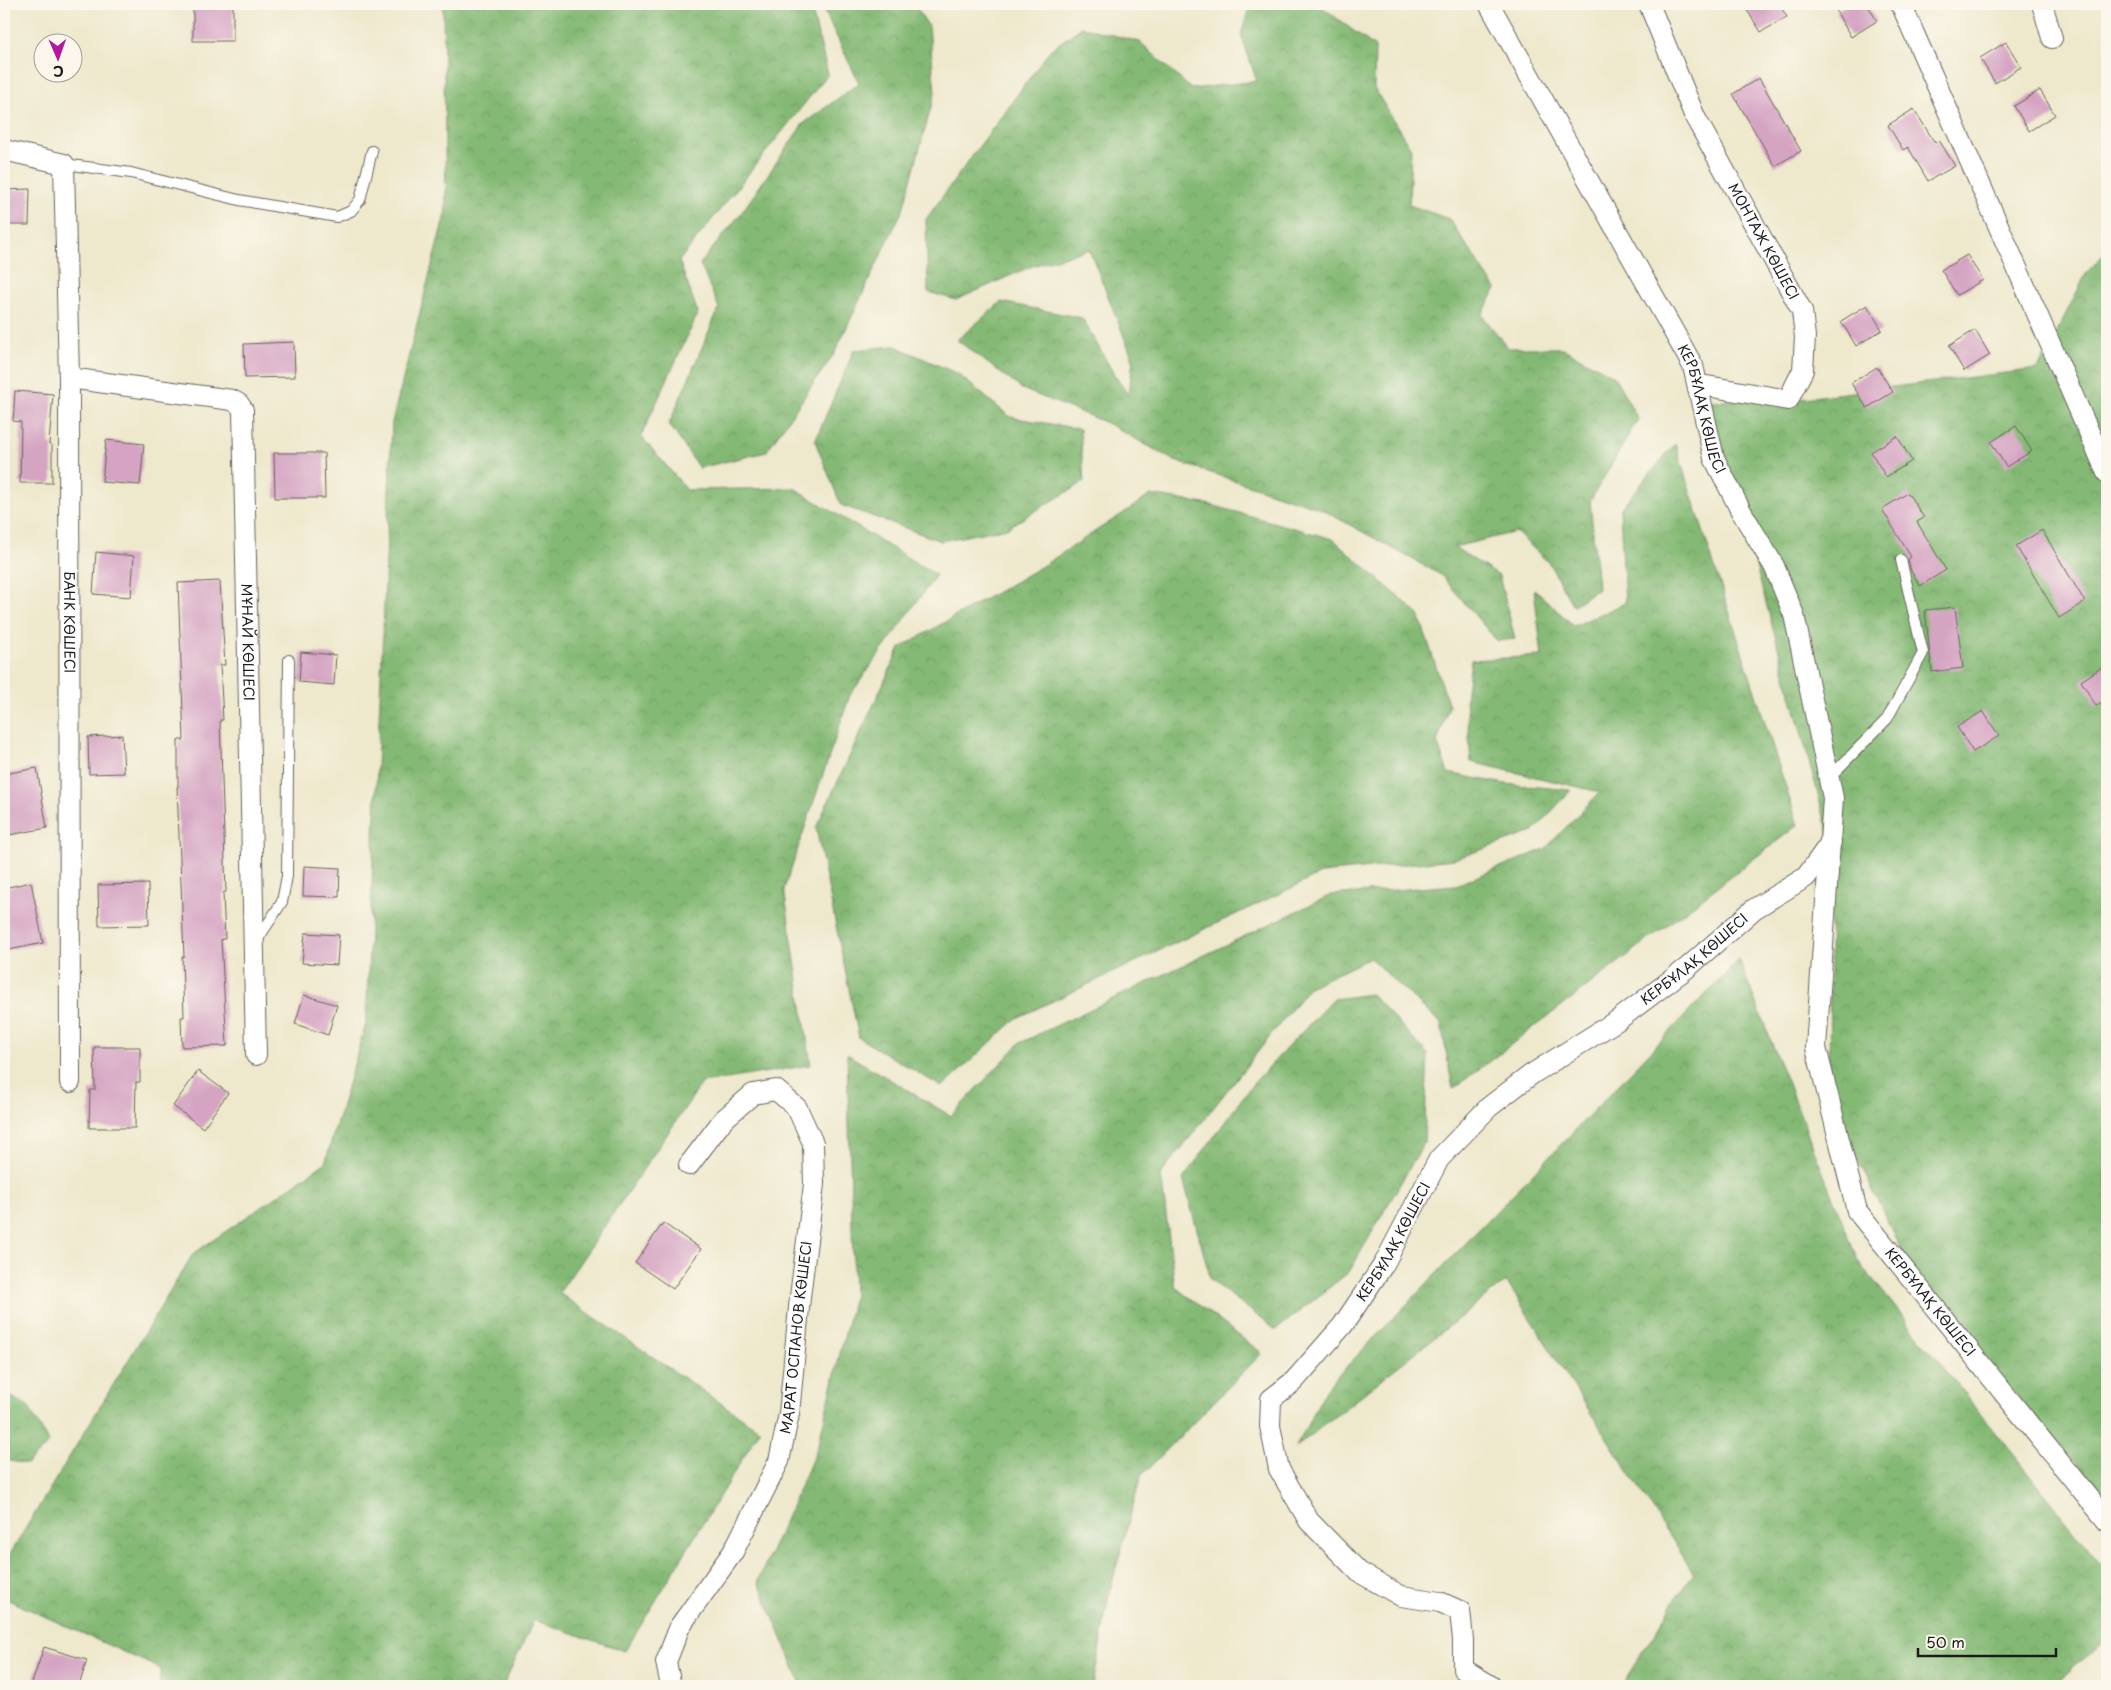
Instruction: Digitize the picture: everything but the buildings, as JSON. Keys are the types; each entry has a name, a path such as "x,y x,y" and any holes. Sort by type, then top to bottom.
{"street":[{"name":"КЕРБҰЛАҚ КӨШЕСІ","path":"1489,4 1693,366 1714,458 1741,511 1774,566 1794,615 1833,798 1816,1048 1857,1211 2107,1521"},
{"name":"МОНТАЖ КӨШЕСІ","path":"1649,4 1695,117 1802,311 1805,337 1803,370 1788,400 1707,386 1698,389"},
{"path":"1901,4 2107,473"},
{"path":"2042,4 2052,38"},
{"path":"4,150 64,164"},
{"name":"БАНК КӨШЕСІ","path":"64,164 69,378 70,1082"},
{"name":"МҰНАЙ КӨШЕСІ","path":"69,378 232,400 239,404 242,410 256,1054"},
{"name":"КЕРБҰЛАҚ КӨШЕСІ","path":"1491,1686 1463,1668 1460,1611 1440,1602 1401,1596 1359,1572 1309,1520 1279,1469 1270,1426 1271,1400 1294,1380 1343,1325 1384,1264 1439,1159 1489,1107 1532,1074 1618,1020 1687,968 1754,909 1806,877 1831,842"},
{"name":"МАРАТ ОСПАНОВ КӨШЕСІ","path":"671,1686 666,1662 680,1626 733,1552 779,1462 789,1414 800,1297 814,1184 813,1143 797,1108 776,1090 752,1094 723,1120 689,1165"}],"lane":[{"path":"64,164 132,173 239,200 338,217 351,211 360,200 372,152"},
{"path":"1829,778 1887,719 1923,653 1901,560"},
{"path":"254,945 282,902 287,876 288,660"}],"green space":[{"path":"443,4 810,4 828,74 679,261 698,313 641,436 687,490 794,488 936,575 850,695 784,889 811,1065 702,1083 559,1293 760,1430 625,1651 534,1620 503,1686 159,1686 161,1669 4,1598 4,1564 193,1254 325,1163 366,1023 392,422 446,210"},
{"path":"821,4 914,4 929,27 935,93 903,209 834,354 766,452 699,468 669,424 719,308 700,264 742,212 803,124 859,83"},
{"path":"1250,4 1318,4 1375,47 1374,88 1411,149 1409,205 1449,219 1496,289 1482,315 1508,348 1562,348 1614,376 1638,419 1590,501 1598,588 1573,606 1549,563 1516,532 1454,547 1499,576 1515,639 1497,641 1441,575 1321,509 1175,461 1107,423 1022,389 957,340 1001,302 1082,318 1115,376 1129,396 1133,359 1089,249 1032,266 956,300 928,292 926,219 1050,50 1082,27 1140,42 1191,89 1257,81 1241,35"},
{"path":"2107,251 2107,1496 1933,1303 1911,1271 1829,1098 1831,842 1741,511 1701,401 1788,400 2038,369 2087,272"},
{"path":"895,346 958,374 1010,417 1080,429 1084,482 1007,528 941,541 841,505 815,441 854,350"},
{"path":"1675,444 1798,825 1453,1089 1441,1024 1370,958 1309,987 1161,1174 1175,1287 1262,1353 1141,1476 1109,1594 1093,1686 802,1686 758,1581 817,1449 854,1296 847,1054 951,1116 1020,1043 1331,895 1456,885 1545,849 1600,792 1471,762 1466,699 1471,660 1542,656 1534,589 1574,626 1625,603 1620,509"},
{"path":"1151,495 1211,505 1333,539 1419,615 1449,706 1437,742 1448,773 1505,784 1571,790 1533,832 1454,859 1323,873 1017,1018 942,1087 859,1038 816,828 900,648 1044,565"},
{"path":"1739,960 1858,1261 2107,1571 2107,1639 2052,1686 1621,1686 1693,1572 1506,1281 1296,1447 1327,1387"},
{"path":"1371,994 1428,1054 1424,1143 1349,1272 1276,1330 1211,1280 1183,1179 1252,1085 1333,999"},
{"path":"4,1393 28,1406 49,1443 27,1464 4,1460"}]}
